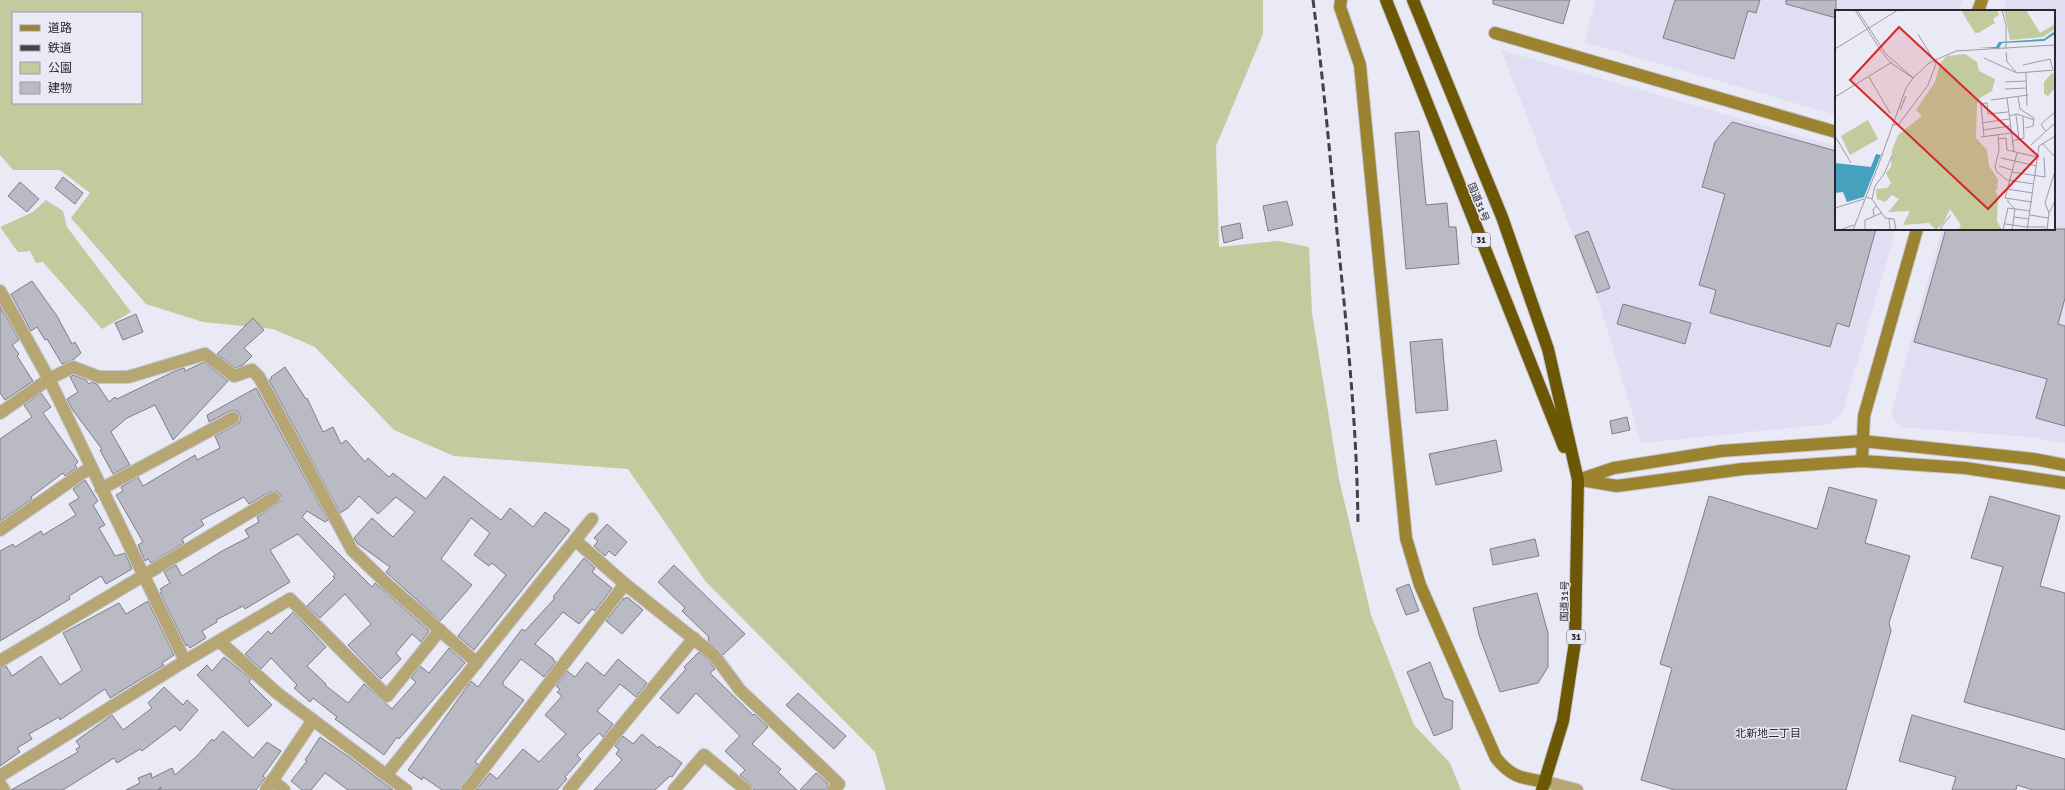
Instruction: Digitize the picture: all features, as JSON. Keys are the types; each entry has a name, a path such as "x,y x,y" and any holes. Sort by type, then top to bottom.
{"highway":[{"name":"国道31号","path":"1386,0 1578,480"},
{"name":"国道31号","path":"1413,0 1502,217 1548,349 1578,480 1575,642 1563,721 1544,786"}],"street":[{"path":"1341,0 1340,7 1360,65 1406,538 1420,585 1496,758 1506,771 1516,776 1544,786 1577,790"},
{"path":"1978,10 1982,0"},
{"path":"1495,33 1835,132"},
{"path":"1862,461 1864,416 1916,230"},
{"path":"0,291 49,379 185,662"},
{"path":"0,413 49,379 73,367 99,377 128,377 205,354 234,376 252,370 260,377 352,550 387,584 476,662"},
{"path":"101,489 233,418"},
{"path":"1578,480 1614,468 1720,451 1862,441 2034,459 2065,465"},
{"path":"1578,480 1617,486 1743,469 1862,461 1965,468 2065,483"},
{"path":"0,530 91,467"},
{"path":"0,660 274,498"},
{"path":"387,774 592,519"},
{"path":"575,540 625,584 714,655 740,690 839,784 833,790"},
{"path":"467,790 625,584"},
{"path":"0,776 290,599 387,696 440,630"},
{"path":"569,790 694,638"},
{"path":"219,641 277,693 387,774 406,790"},
{"path":"284,790 269,785 314,720"},
{"path":"674,790 704,755 746,790"},
{"path":"0,784 4,790"}],"shaded area":[{"path":"1596,0 1962,0 1959,10 1835,10 1835,115 1584,42"},
{"path":"2006,0 2065,0 2065,443 2029,437 1900,427 1891,413 1942,230 2055,230 2055,10 2003,10"},
{"path":"1501,50 1835,146 1835,230 1896,230 1842,414 1829,424 1641,443 1599,302"}],"green space":[{"path":"0,0 1263,0 1263,34 1216,146 1219,247 1278,241 1309,247 1312,313 1339,479 1371,615 1414,725 1450,763 1461,790 886,790 875,752 706,582 628,469 454,456 394,430 315,347 273,329 203,322 146,304 71,218 90,193 60,170 13,170 0,155"},
{"path":"46,200 63,211 67,227 131,312 102,329 43,262 36,263 30,251 18,252 0,227 33,212"}],"building":[{"path":"1493,0 1570,0 1563,24 1493,4"},
{"path":"1675,0 1760,0 1756,13 1748,11 1734,59 1663,38"},
{"path":"1786,0 1836,0 1835,18 1786,4"},
{"path":"1732,122 1835,151 1835,230 1876,230 1849,327 1837,323 1830,347 1710,313 1716,290 1699,285 1725,194 1702,187 1715,142"},
{"path":"1419,131 1426,205 1447,203 1449,227 1456,227 1459,264 1406,269 1395,133"},
{"path":"63,177 83,193 75,204 55,188"},
{"path":"20,182 39,199 27,212 8,196"},
{"path":"1287,201 1293,225 1268,231 1263,206"},
{"path":"1240,223 1243,238 1224,243 1221,227"},
{"path":"2065,229 2065,298 2058,324 2065,326 2065,426 2036,418 2047,379 1914,342 1946,230"},
{"path":"1588,231 1610,288 1597,293 1575,236"},
{"path":"32,281 57,316 72,344 75,342 81,353 73,360 62,364 47,339 45,340 37,327 31,331 11,294"},
{"path":"1623,304 1691,323 1685,344 1617,324"},
{"path":"0,306 19,340 12,345 19,354 17,356 33,381 5,400 0,393"},
{"path":"136,314 143,332 123,340 115,323"},
{"path":"253,318 264,330 244,348 252,356 243,365 235,368 217,354"},
{"path":"1442,339 1448,410 1416,413 1410,342"},
{"path":"204,362 228,381 173,440 155,405 127,418 111,432 130,465 113,474 100,450 102,449 72,409 67,399 78,392 70,377 73,375 86,380 89,384 92,382 97,384 109,402 115,397 117,399 177,370 184,368 185,371"},
{"path":"285,367 306,399 307,398 323,432 333,427 341,444 346,440 365,462 368,458 389,477 393,473 426,499 444,476 501,520 510,508 533,527 545,512 570,530 474,650 458,636 506,575 492,563 489,566 474,555 490,533 471,518 441,559 472,585 440,621 386,572 390,567 358,544 354,538 372,518 393,537 415,512 396,497 378,514 359,496 348,508 340,513 269,380"},
{"path":"256,388 328,520 325,522 307,511 302,517 372,587 375,583 429,631 421,642 412,634 396,653 401,659 381,679 348,645 371,624 345,594 320,618 307,606 335,578 333,577 335,574 298,534 270,550 290,582 245,609 243,606 216,620 217,622 202,631 206,638 190,648 187,644 186,646 160,593 162,592 160,589 170,583 164,572 176,565 182,576 222,551 249,537 245,530 259,522 257,517 280,502 281,495 277,491 270,492 249,504 244,497 201,520 204,525 182,539 184,543 151,563 148,559 145,561 138,545 143,542 116,495 123,491 121,487 138,477 143,486 195,455 197,460 220,448 215,436 240,422 240,415 237,411 230,411 209,422 207,415"},
{"path":"41,393 51,407 43,413 78,462 75,465 77,468 65,476 63,473 31,497 32,499 0,521 0,439 32,417 24,405"},
{"path":"1627,417 1630,430 1612,434 1610,421"},
{"path":"1496,440 1502,471 1436,485 1429,454"},
{"path":"85,480 98,501 93,505 105,525 99,528 115,556 125,553 132,569 106,584 101,576 69,596 70,599 0,641 0,551 13,544 15,547 41,531 43,535 76,515 69,504 79,498 73,489"},
{"path":"1829,487 1877,500 1865,543 1910,556 1889,623 1891,631 1846,790 1675,790 1641,780 1672,668 1660,664 1709,496 1817,529"},
{"path":"1990,496 2060,516 2040,586 2065,593 2065,730 1964,702 2003,567 1971,558"},
{"path":"607,524 627,542 615,556 609,551 605,556 594,546 598,541 594,538"},
{"path":"1535,539 1539,556 1493,565 1490,549"},
{"path":"584,558 595,568 592,572 612,588 595,611 592,609 579,624 563,612 535,644 556,662 544,677 521,659 503,682 503,685 524,700 475,762 478,764 460,790 442,790 423,777 422,780 408,770 471,681 478,687 522,629 525,631 555,598 553,597"},
{"path":"674,565 745,634 723,655 709,642 708,636 682,611 685,608 658,582"},
{"path":"1409,584 1419,611 1406,615 1396,589"},
{"path":"1537,593 1548,633 1548,667 1538,683 1500,692 1479,635 1473,608"},
{"path":"627,597 643,610 622,634 606,621 624,598 625,599"},
{"path":"148,601 174,655 162,663 164,665 110,698 105,689 60,720 59,717 29,734 32,739 17,748 20,752 0,766 0,668 6,666 12,676 41,656 60,685 82,670 63,633 119,603 126,614"},
{"path":"293,612 326,647 307,666 326,684 325,685 348,703 364,684 392,709 416,682 411,678 420,666 429,673 449,648 465,663 399,739 397,737 384,755 335,719 337,717 313,698 310,702 294,688 297,685 271,658 261,669 245,654 268,631 271,634"},
{"path":"699,652 709,660 715,669 710,673 753,715 754,714 768,727 752,744 781,769 778,772 797,790 753,790 751,785 740,775 745,770 725,751 740,736 696,693 678,714 660,698 686,669 684,667"},
{"path":"224,657 251,679 249,682 272,705 248,727 197,675 207,665 212,671"},
{"path":"618,659 647,683 636,697 620,684 597,711 613,724 603,737 599,733 577,755 581,759 565,777 567,779 557,790 476,790 490,773 497,779 523,749 539,762 566,734 545,715 562,696 557,692 560,689 556,686 567,671 575,677 587,662 604,676"},
{"path":"1430,662 1444,698 1453,701 1452,729 1434,736 1407,672"},
{"path":"164,687 183,705 187,700 198,710 180,731 175,726 142,751 140,749 117,763 114,758 63,790 11,790 78,752 76,749 80,747 76,741 112,715 123,730 152,708 148,703"},
{"path":"798,693 846,736 834,749 786,705"},
{"path":"1912,715 2065,759 2065,790 2033,790 2017,785 2016,790 1952,790 1956,777 1899,761"},
{"path":"223,731 253,758 267,742 281,751 263,776 265,778 256,790 159,790 162,787 157,790 126,790 140,783 138,778 151,773 152,778 172,768 175,775 197,756 212,739 214,741"},
{"path":"642,734 658,748 659,746 682,763 672,777 670,776 655,790 594,790 622,760 616,754 619,750 615,746 623,736 633,744"},
{"path":"320,737 393,790 348,790 325,773 311,790 302,790 291,781 307,761 305,760"},
{"path":"816,773 828,784 826,790 800,790"}],"railway":[{"path":"1313,0 1348,342 1354,415 1358,525"}],"district":[{"name":"北新地二丁目","path":"1768,733"}]}
